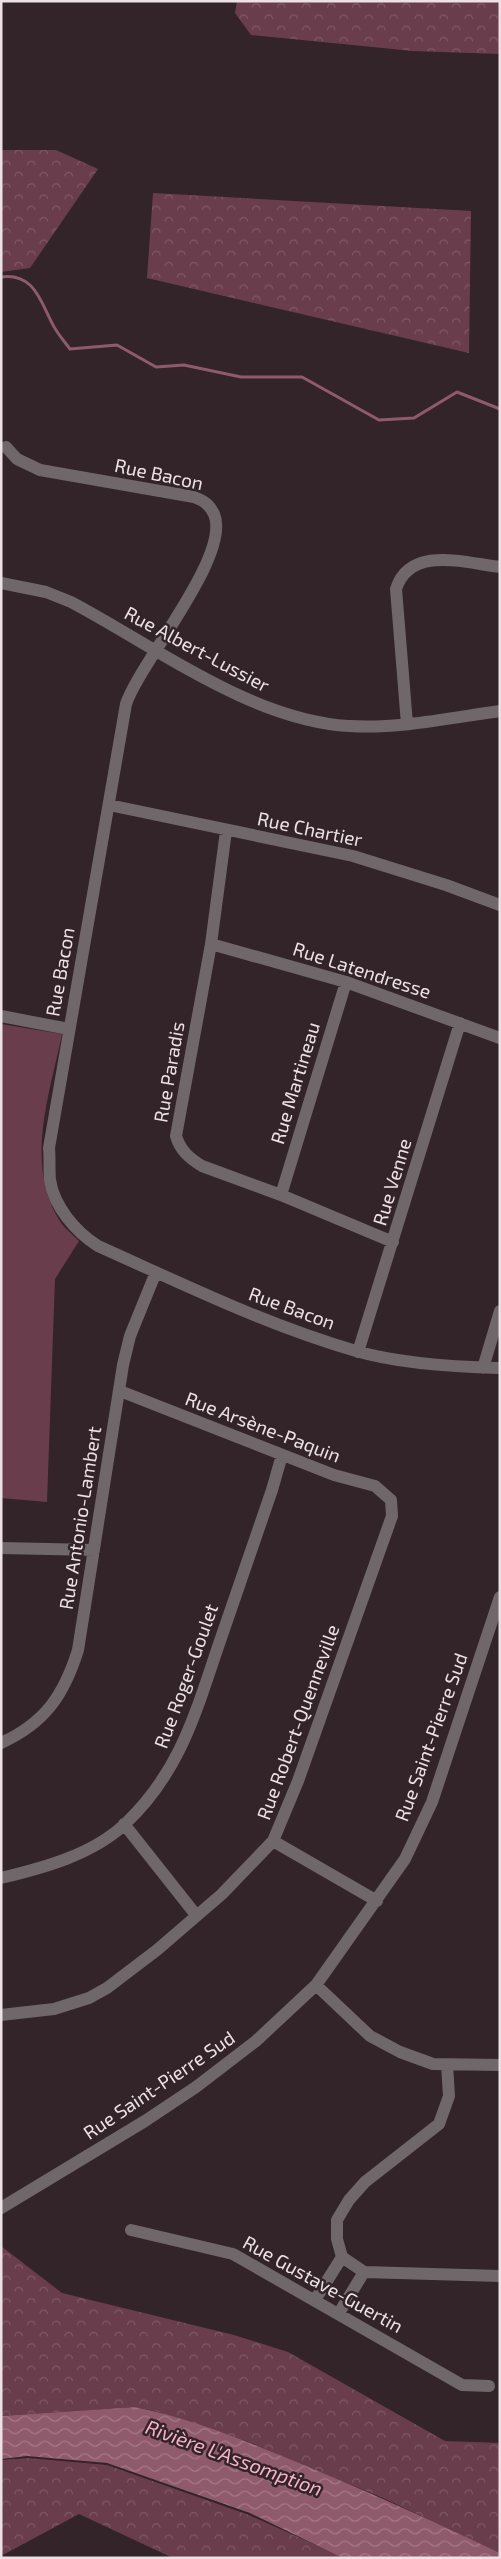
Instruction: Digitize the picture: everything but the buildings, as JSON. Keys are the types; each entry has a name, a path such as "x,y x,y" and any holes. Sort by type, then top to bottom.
{"street":[{"name":"Rue Bacon","path":"6,447 17,459 40,470 194,497 208,503 215,515 215,533 211,550 194,587 134,685 126,704 50,1148 50,1181 67,1219 83,1236 98,1246 260,1319 358,1352 426,1363 500,1368"},
{"path":"407,724 396,589 400,579 417,563 428,559 500,567"},
{"name":"Rue Albert-Lussier","path":"1,583 46,592 71,602 237,695 293,717 349,726 407,724 500,712"},
{"name":"Rue Chartier","path":"109,805 226,831 353,856 446,885 500,905"},
{"name":"Rue Paradis","path":"226,831 211,944 179,1122 178,1140 185,1152 202,1166 280,1195 393,1242"},
{"name":"Rue Latendresse","path":"211,944 346,982 500,1038"},
{"name":"Rue Martineau","path":"280,1195 346,982"},
{"path":"1,1016 69,1029"},
{"name":"Rue Venne","path":"358,1352 460,1023"},
{"name":"Rue Antonio-Lambert","path":"1,1744 21,1734 43,1717 58,1698 70,1675 78,1650 123,1365 130,1336 156,1272"},
{"path":"483,1368 500,1312"},
{"name":"Rue Arsène-Paquin","path":"120,1391 334,1475 375,1486 391,1500"},
{"name":"Rue Roger-Goulet","path":"1,1878 43,1868 91,1847 124,1824 169,1772 189,1731 272,1490 282,1455"},
{"name":"Rue Robert-Quenneville","path":"1,2015 54,2009 89,1998 124,1976 246,1870 273,1841 301,1772 392,1516 391,1500"},
{"path":"1,1548 94,1550"},
{"name":"Rue Saint-Pierre Sud","path":"1,2208 145,2122 196,2087 256,2041 316,1985 378,1901 405,1860 432,1802 500,1597"},
{"path":"124,1824 196,1915"},
{"path":"273,1841 378,1901"},
{"path":"316,1985 370,2036 400,2052 433,2064 500,2065"},
{"path":"447,2065 449,2096 439,2124 365,2182 349,2200 337,2220 336,2230 342,2257 364,2272 500,2276"},
{"name":"Rue Gustave-Guertin","path":"131,2230 233,2254 462,2385 489,2386"},
{"path":"315,2300 342,2257"},
{"path":"339,2313 364,2272"}],"green space":[{"path":"237,1 500,1 500,54 413,51 251,35 235,13"},
{"path":"1,150 56,150 98,169 30,268 1,272"},
{"path":"153,193 471,211 469,353 147,278"},
{"path":"1,1024 62,1034 43,1127 43,1174 48,1196 58,1218 79,1241 55,1279 47,1502 1,1498"},
{"path":"1,2246 62,2293 234,2335 288,2352 445,2441 500,2443 500,2553 383,2498 246,2441 158,2412 135,2407 1,2416"},
{"path":"28,2458 107,2465 249,2515 345,2558 173,2558 79,2514 1,2556 1,2460"}],"water":[{"name":"Rivière L'Assomption","path":"135,2407 195,2423 292,2460 370,2493 500,2553 500,2558 343,2558 250,2513 107,2463 27,2456 1,2459 1,2416"}],"waterway":[{"path":"1,277 21,279 34,290 56,330 70,349 117,345 156,367 184,365 241,377 302,377 379,420 414,418 457,392 500,409"}]}
